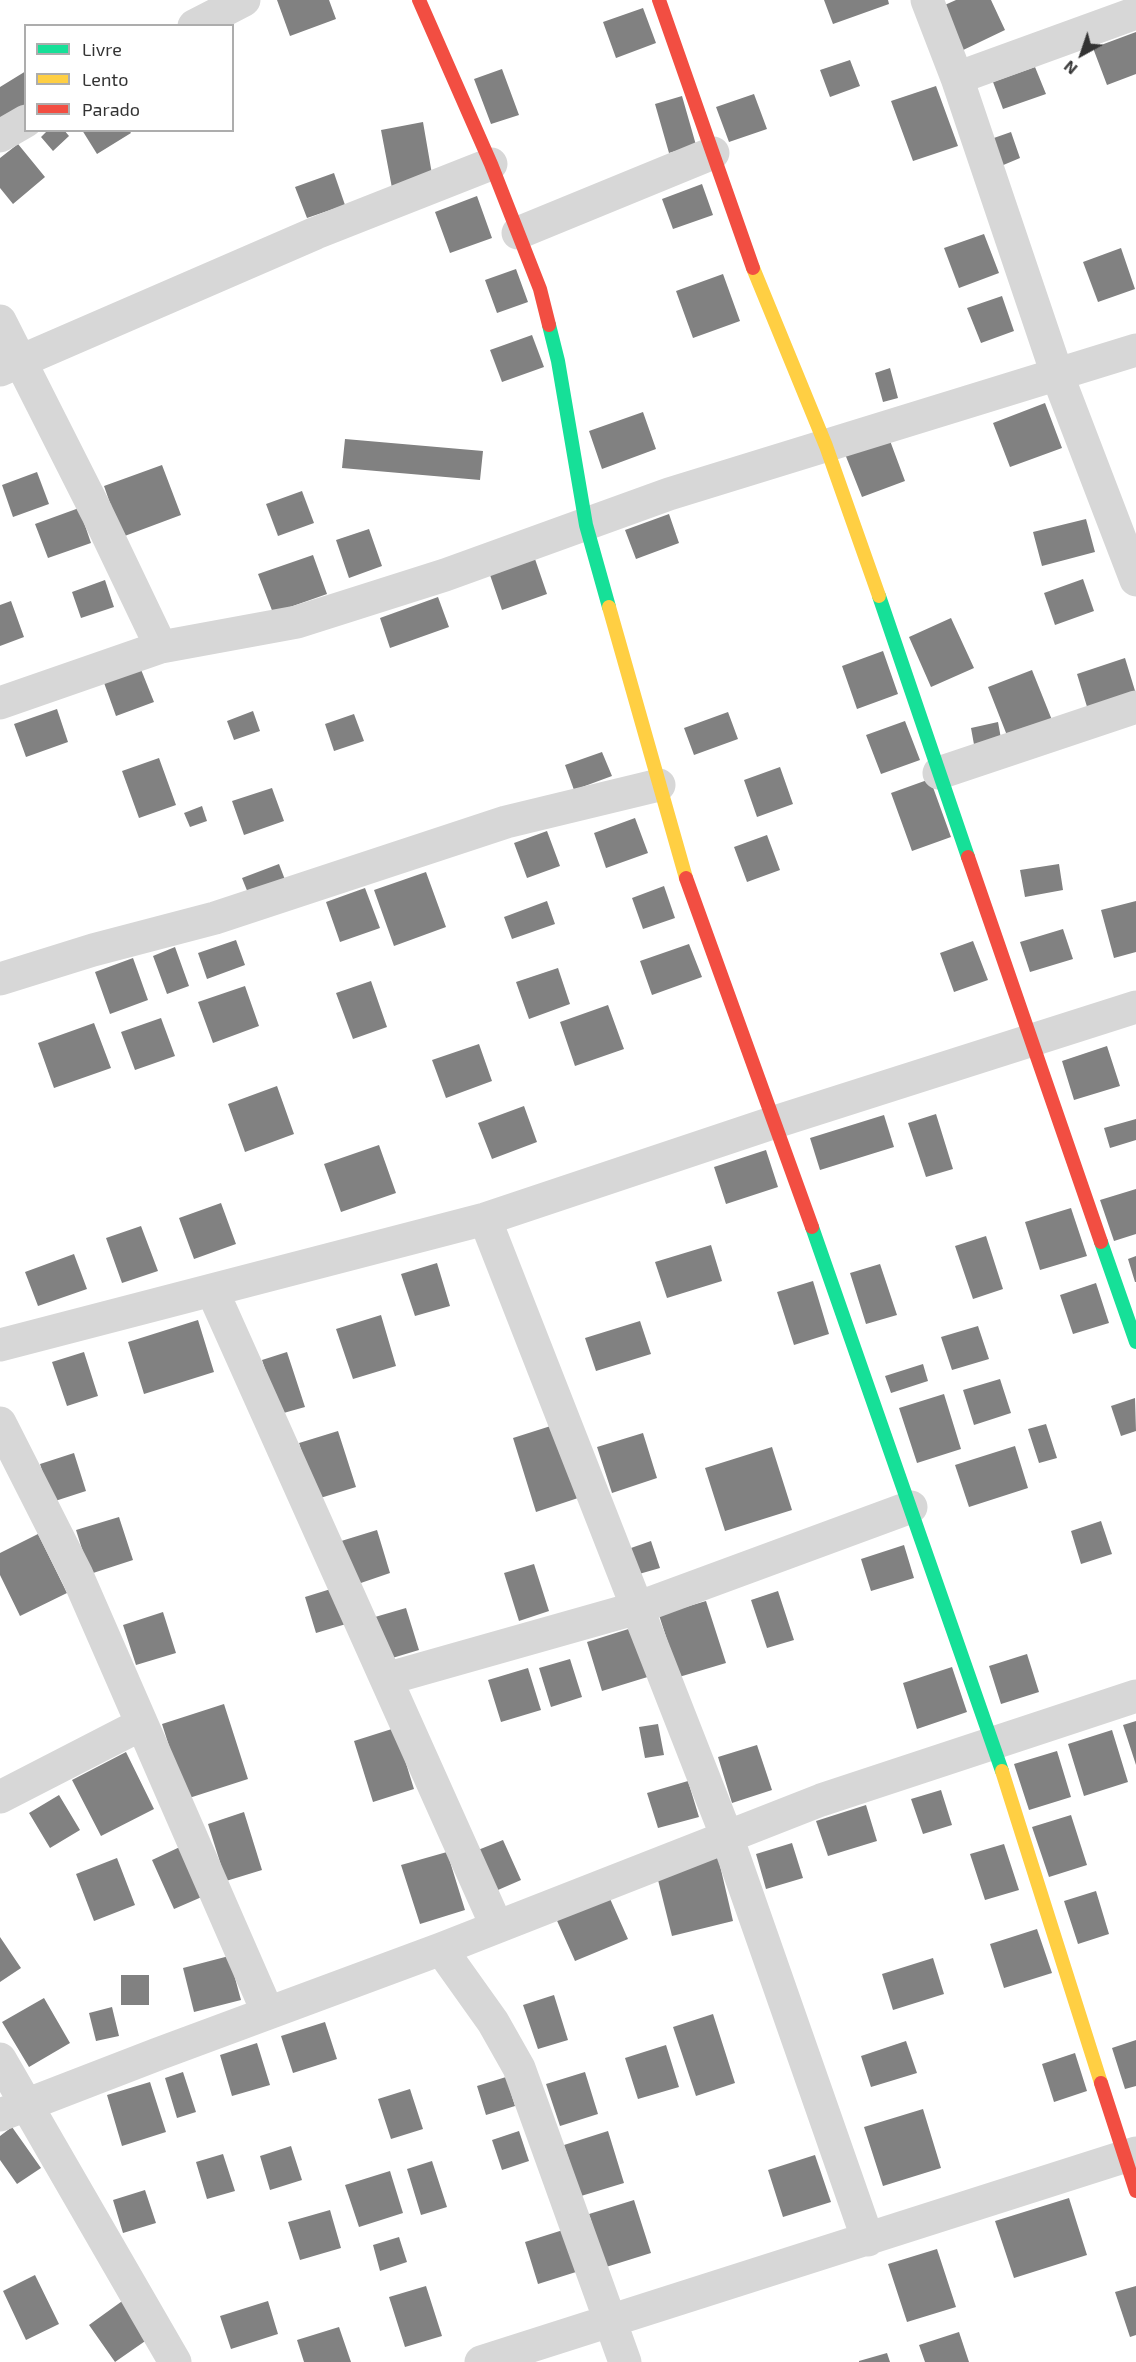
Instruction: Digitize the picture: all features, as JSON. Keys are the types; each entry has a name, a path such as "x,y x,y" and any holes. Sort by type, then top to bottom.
{"street":[{"path":"198,24 243,0"},
{"path":"419,0 491,164 540,289 558,361 586,525 691,896 776,1122 993,1743 1130,2155 1136,2191"},
{"path":"659,0 758,283 826,446 914,694 939,773 1136,1342"},
{"path":"927,0 957,78 1057,374 1136,580"},
{"path":"957,78 1136,13"},
{"path":"0,136 24,123"},
{"path":"518,233 712,153"},
{"path":"10,365 316,233 491,164"},
{"path":"0,321 10,365 160,647"},
{"path":"0,703 160,647 297,622 445,575 669,494 1136,350"},
{"path":"939,773 1136,707"},
{"path":"0,979 93,950 215,918 506,822 659,785"},
{"path":"0,1346 485,1219 776,1122 1136,1007"},
{"path":"485,1219 727,1837 868,2240"},
{"path":"212,1290 497,1927"},
{"path":"0,1424 77,1575 268,2013"},
{"path":"386,1679 637,1608 911,1507"},
{"path":"13,2110 441,1949 821,1800 1136,1696"},
{"path":"0,1797 142,1724"},
{"path":"441,1949 493,2022 519,2068 625,2362"},
{"path":"0,2059 13,2110 175,2362"},
{"path":"482,2362 1130,2155"}],"building":[{"path":"277,0 329,0 336,19 290,36"},
{"path":"824,0 888,0 889,4 833,24"},
{"path":"956,0 991,0 1005,30 959,52 938,8"},
{"path":"643,8 656,43 616,58 603,22"},
{"path":"1136,32 1136,74 1107,85 1093,48"},
{"path":"850,60 860,86 830,97 820,70"},
{"path":"1035,67 1046,94 1003,109 993,82"},
{"path":"502,69 519,115 491,124 474,79"},
{"path":"24,72 24,112 0,124 0,87"},
{"path":"936,86 958,146 913,161 891,101"},
{"path":"754,94 767,129 729,142 716,107"},
{"path":"682,96 696,145 669,153 655,104"},
{"path":"423,122 433,180 392,188 381,130"},
{"path":"46,132 66,132 69,136 53,151 41,137"},
{"path":"83,132 131,133 97,154"},
{"path":"1011,132 1020,158 1001,166 991,139"},
{"path":"18,144 45,177 13,204 0,188 0,158"},
{"path":"334,173 345,205 307,218 295,187"},
{"path":"702,184 713,215 673,229 662,199"},
{"path":"477,196 492,238 450,253 435,212"},
{"path":"984,234 999,273 959,288 944,248"},
{"path":"1121,248 1135,289 1098,302 1083,262"},
{"path":"516,269 528,302 497,313 485,280"},
{"path":"723,274 740,321 693,338 676,291"},
{"path":"1002,296 1014,331 981,343 967,308"},
{"path":"532,335 544,367 502,382 490,350"},
{"path":"890,368 898,398 883,402 875,373"},
{"path":"1045,403 1062,448 1010,467 993,423"},
{"path":"643,412 656,449 602,469 589,431"},
{"path":"889,438 905,481 862,497 845,454"},
{"path":"345,439 483,451 480,480 342,468"},
{"path":"162,465 181,515 122,537 104,486"},
{"path":"37,472 49,504 13,517 2,485"},
{"path":"302,491 314,523 278,536 266,504"},
{"path":"79,508 91,543 48,558 35,524"},
{"path":"669,514 679,543 636,559 625,530"},
{"path":"1086,519 1095,552 1042,566 1033,532"},
{"path":"369,529 382,566 349,578 336,540"},
{"path":"313,555 327,594 273,613 258,574"},
{"path":"535,559 547,594 502,610 490,575"},
{"path":"1083,579 1094,611 1055,625 1044,593"},
{"path":"105,580 114,607 81,618 72,592"},
{"path":"438,597 449,627 390,648 380,618"},
{"path":"11,601 24,637 0,646 0,605"},
{"path":"951,618 974,668 931,687 909,637"},
{"path":"883,651 898,694 857,709 842,666"},
{"path":"1125,658 1136,694 1088,710 1077,674"},
{"path":"140,667 154,702 116,716 103,680"},
{"path":"1032,670 1052,720 1008,738 988,687"},
{"path":"57,709 68,742 26,757 14,724"},
{"path":"253,711 260,731 234,740 227,721"},
{"path":"728,712 738,739 694,755 684,728"},
{"path":"354,714 364,741 334,751 325,724"},
{"path":"905,721 920,760 881,774 866,735"},
{"path":"998,722 1002,744 975,750 971,728"},
{"path":"602,752 612,776 574,790 565,765"},
{"path":"159,758 176,805 139,818 122,771"},
{"path":"780,767 793,804 757,817 744,780"},
{"path":"930,779 951,837 912,851 891,793"},
{"path":"272,788 284,821 244,835 232,801"},
{"path":"202,806 207,821 190,827 184,813"},
{"path":"635,818 648,853 606,868 594,833"},
{"path":"547,831 560,866 527,878 514,843"},
{"path":"767,835 780,870 747,882 734,847"},
{"path":"279,864 287,885 250,898 242,878"},
{"path":"1059,864 1063,890 1025,897 1020,870"},
{"path":"426,872 446,927 394,946 374,890"},
{"path":"664,886 675,918 643,929 632,898"},
{"path":"365,888 380,928 340,942 326,902"},
{"path":"547,901 555,924 512,939 504,917"},
{"path":"1136,901 1136,952 1114,958 1101,910"},
{"path":"1063,929 1073,959 1030,972 1020,942"},
{"path":"236,940 245,965 207,979 198,953"},
{"path":"973,941 988,980 954,992 940,953"},
{"path":"689,944 702,977 652,995 640,961"},
{"path":"175,947 189,986 167,994 153,956"},
{"path":"133,958 148,1000 110,1014 95,972"},
{"path":"558,968 570,1004 529,1019 516,982"},
{"path":"371,981 387,1027 353,1039 336,993"},
{"path":"245,986 259,1026 213,1043 198,1002"},
{"path":"608,1005 624,1049 575,1066 560,1022"},
{"path":"161,1018 175,1056 135,1070 121,1032"},
{"path":"94,1023 111,1068 54,1088 38,1043"},
{"path":"479,1044 492,1081 446,1098 432,1060"},
{"path":"1107,1046 1120,1086 1074,1100 1062,1061"},
{"path":"277,1086 294,1134 245,1152 228,1104"},
{"path":"524,1106 537,1142 492,1159 478,1123"},
{"path":"936,1114 953,1169 926,1177 908,1123"},
{"path":"884,1115 894,1147 820,1170 810,1138"},
{"path":"1136,1119 1136,1140 1110,1148 1104,1128"},
{"path":"379,1145 396,1193 341,1212 324,1164"},
{"path":"766,1150 778,1187 726,1204 714,1167"},
{"path":"1136,1189 1136,1234 1114,1241 1100,1200"},
{"path":"221,1203 236,1244 194,1259 179,1218"},
{"path":"1071,1208 1087,1256 1040,1270 1025,1222"},
{"path":"141,1226 158,1271 122,1283 106,1238"},
{"path":"986,1236 1003,1289 973,1299 955,1246"},
{"path":"711,1245 722,1281 667,1298 655,1262"},
{"path":"74,1254 87,1289 38,1306 25,1272"},
{"path":"1136,1256 1136,1282 1135,1282 1128,1259"},
{"path":"437,1263 450,1306 415,1316 401,1274"},
{"path":"880,1264 897,1315 866,1324 850,1273"},
{"path":"813,1281 829,1334 794,1345 777,1292"},
{"path":"1096,1283 1109,1323 1073,1334 1060,1295"},
{"path":"381,1315 396,1366 353,1379 336,1329"},
{"path":"198,1320 214,1372 144,1394 128,1342"},
{"path":"640,1321 651,1354 596,1371 585,1338"},
{"path":"978,1326 989,1359 952,1370 941,1337"},
{"path":"84,1352 98,1396 67,1406 52,1362"},
{"path":"287,1352 305,1407 280,1414 262,1360"},
{"path":"923,1364 928,1381 891,1393 885,1376"},
{"path":"1000,1379 1011,1413 974,1425 963,1390"},
{"path":"944,1394 961,1449 917,1463 899,1408"},
{"path":"1135,1398 1136,1431 1121,1436 1111,1406"},
{"path":"557,1424 581,1497 536,1512 513,1438"},
{"path":"1046,1424 1057,1458 1039,1463 1028,1429"},
{"path":"338,1431 356,1487 317,1499 299,1443"},
{"path":"643,1433 657,1478 612,1493 597,1447"},
{"path":"1015,1446 1028,1488 969,1507 955,1465"},
{"path":"772,1447 792,1510 725,1531 705,1468"},
{"path":"74,1453 86,1491 52,1502 40,1464"},
{"path":"119,1517 133,1560 90,1574 76,1530"},
{"path":"1101,1521 1112,1554 1081,1564 1071,1531"},
{"path":"377,1530 390,1573 352,1586 338,1542"},
{"path":"38,1534 67,1593 20,1616 0,1575 0,1553"},
{"path":"651,1541 660,1568 639,1574 631,1548"},
{"path":"904,1545 914,1578 871,1591 861,1559"},
{"path":"534,1564 549,1611 519,1621 504,1573"},
{"path":"334,1588 346,1624 316,1633 305,1597"},
{"path":"778,1591 794,1640 767,1648 751,1600"},
{"path":"706,1601 726,1663 679,1677 659,1615"},
{"path":"406,1608 419,1650 389,1659 375,1617"},
{"path":"163,1612 176,1653 136,1665 123,1625"},
{"path":"638,1626 654,1675 602,1691 587,1642"},
{"path":"1027,1654 1039,1692 1001,1704 989,1666"},
{"path":"570,1659 582,1697 551,1707 539,1668"},
{"path":"952,1667 967,1712 917,1729 903,1683"},
{"path":"528,1668 541,1710 501,1722 488,1680"},
{"path":"224,1704 248,1779 186,1799 162,1724"},
{"path":"1136,1721 1136,1765 1123,1725"},
{"path":"658,1724 664,1755 645,1758 639,1727"},
{"path":"395,1728 414,1789 373,1802 354,1741"},
{"path":"1112,1730 1128,1782 1084,1796 1068,1744"},
{"path":"757,1745 772,1790 732,1803 718,1757"},
{"path":"1057,1751 1071,1797 1029,1810 1014,1764"},
{"path":"126,1752 154,1809 101,1836 72,1780"},
{"path":"688,1781 699,1817 658,1828 647,1793"},
{"path":"941,1790 952,1825 923,1834 911,1799"},
{"path":"59,1795 80,1830 50,1848 29,1813"},
{"path":"866,1805 877,1841 828,1856 816,1821"},
{"path":"244,1812 262,1870 226,1881 208,1824"},
{"path":"1071,1815 1087,1865 1049,1877 1032,1827"},
{"path":"503,1840 521,1880 491,1893 473,1852"},
{"path":"792,1843 803,1878 766,1889 756,1854"},
{"path":"1004,1844 1019,1890 985,1900 970,1854"},
{"path":"182,1846 204,1896 174,1909 152,1860"},
{"path":"447,1852 465,1910 420,1924 401,1865"},
{"path":"718,1857 733,1921 672,1936 656,1872"},
{"path":"117,1858 135,1905 94,1921 76,1874"},
{"path":"1096,1891 1109,1934 1078,1944 1064,1901"},
{"path":"607,1892 628,1939 575,1961 554,1914"},
{"path":"1037,1929 1052,1973 1004,1988 990,1944"},
{"path":"0,1937 21,1968 0,1982"},
{"path":"229,1956 241,2000 194,2012 183,1968"},
{"path":"933,1958 944,1994 893,2010 882,1974"},
{"path":"121,1975 149,1975 149,2005 121,2005"},
{"path":"554,1995 568,2040 538,2049 523,2005"},
{"path":"44,1998 70,2043 29,2067 2,2022"},
{"path":"112,2007 119,2036 96,2041 89,2013"},
{"path":"713,2014 735,2083 696,2096 673,2027"},
{"path":"325,2022 337,2059 293,2073 281,2036"},
{"path":"1136,2040 1136,2086 1125,2089 1112,2048"},
{"path":"906,2041 917,2073 871,2087 861,2056"},
{"path":"257,2043 270,2085 232,2096 220,2055"},
{"path":"666,2045 679,2087 638,2099 625,2058"},
{"path":"1075,2053 1087,2091 1054,2102 1042,2064"},
{"path":"183,2072 196,2112 177,2118 165,2078"},
{"path":"585,2072 598,2114 560,2126 546,2084"},
{"path":"506,2077 515,2106 486,2115 477,2086"},
{"path":"150,2082 166,2132 122,2146 107,2095"},
{"path":"410,2089 423,2129 391,2139 378,2099"},
{"path":"923,2109 941,2168 883,2186 864,2127"},
{"path":"12,2127 41,2168 17,2184 0,2160 0,2136"},
{"path":"519,2131 529,2161 502,2170 492,2140"},
{"path":"608,2131 624,2183 581,2196 564,2145"},
{"path":"291,2146 302,2180 270,2190 260,2156"},
{"path":"223,2154 235,2191 207,2199 196,2162"},
{"path":"815,2155 831,2202 783,2217 768,2170"},
{"path":"432,2161 447,2207 421,2215 407,2169"},
{"path":"390,2171 403,2213 359,2227 345,2185"},
{"path":"145,2190 156,2223 123,2233 113,2200"},
{"path":"1069,2198 1087,2255 1014,2278 995,2221"},
{"path":"634,2200 651,2253 606,2267 589,2214"},
{"path":"330,2210 341,2248 300,2260 288,2222"},
{"path":"563,2230 576,2272 538,2284 525,2242"},
{"path":"399,2237 407,2262 380,2271 373,2245"},
{"path":"937,2249 956,2307 907,2322 888,2264"},
{"path":"35,2275 59,2324 26,2340 3,2291"},
{"path":"426,2286 442,2336 405,2347 389,2297"},
{"path":"1136,2286 1136,2335 1130,2337 1115,2292"},
{"path":"125,2299 151,2337 115,2362 89,2325"},
{"path":"268,2301 278,2334 231,2349 220,2316"},
{"path":"339,2327 351,2362 304,2362 297,2340"},
{"path":"959,2332 969,2362 925,2362 919,2345"},
{"path":"887,2353 890,2362 859,2362 859,2361"}],"traffic: fast":[{"path":"549,325 558,361 586,525 609,607"},
{"path":"879,596 968,857"},
{"path":"812,1227 1002,1771"},
{"path":"1101,1242 1136,1342"}],"traffic: slow":[{"path":"753,268 826,446 879,596"},
{"path":"609,607 686,878"},
{"path":"1002,1771 1101,2083"}],"traffic: jam":[{"path":"419,0 491,164 540,289 549,325"},
{"path":"659,0 753,268"},
{"path":"968,857 1101,1242"},
{"path":"686,878 812,1227"},
{"path":"1101,2083 1136,2191"}]}
